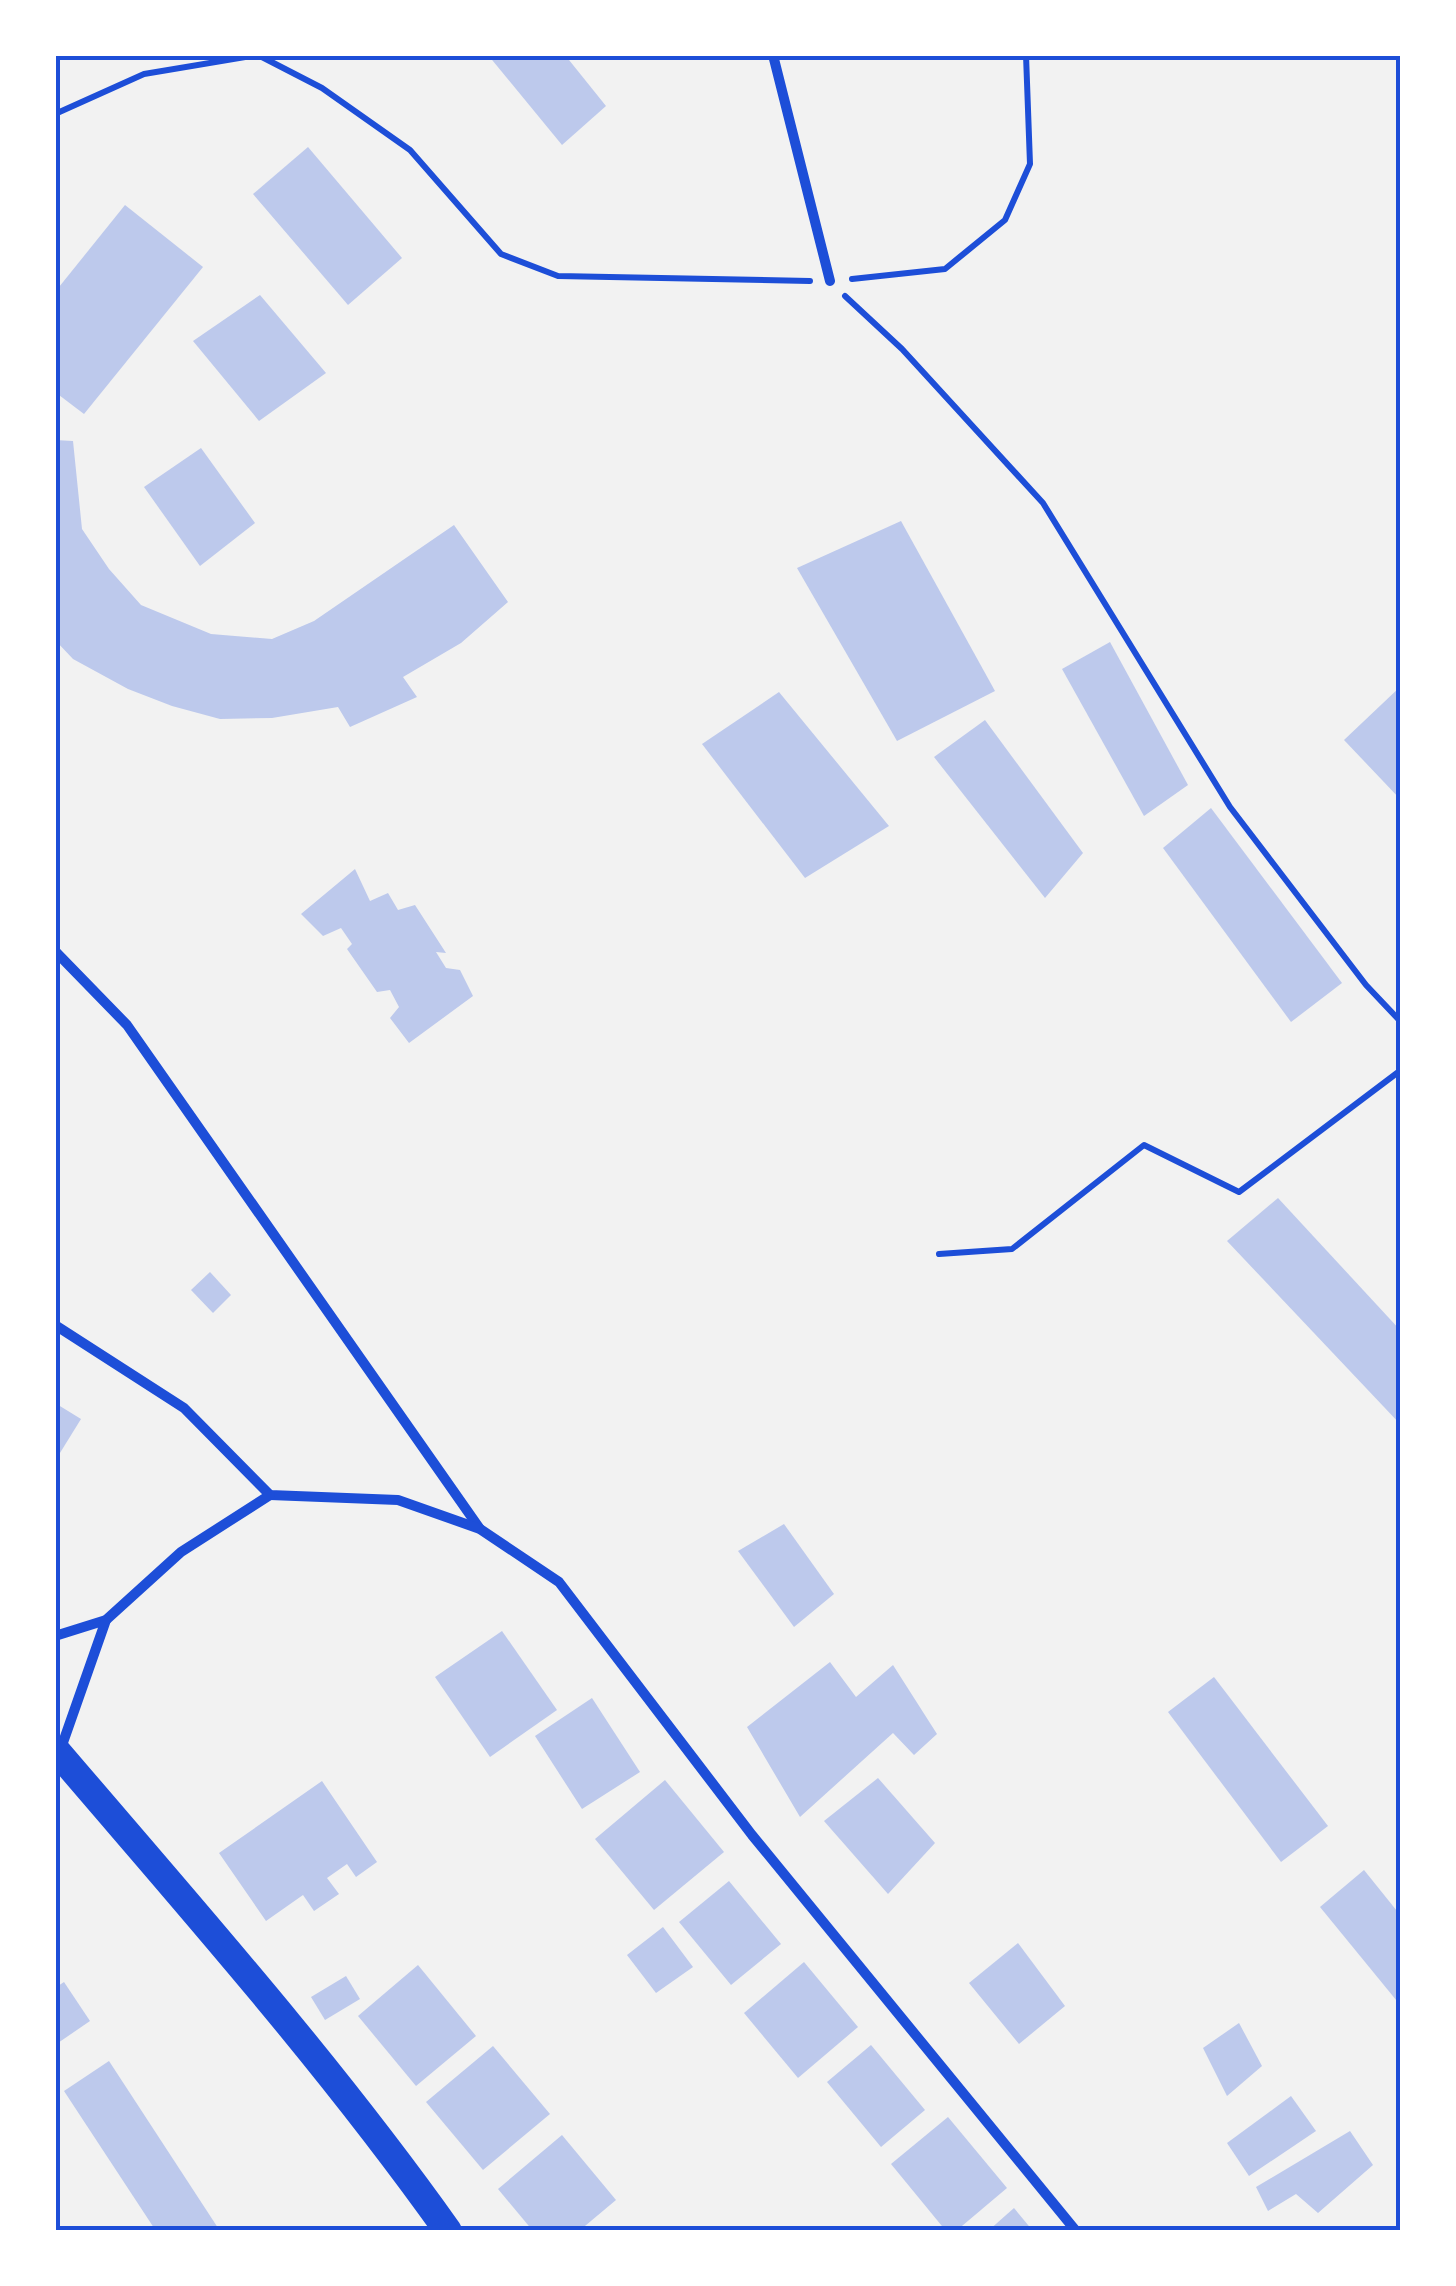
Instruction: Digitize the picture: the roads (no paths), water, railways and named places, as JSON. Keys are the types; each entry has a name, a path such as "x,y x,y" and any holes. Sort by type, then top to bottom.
{"highway":[{"path":"57,1751 383,2142 448,2231"}],"street":[{"path":"772,55 830,282"},
{"path":"55,951 127,1025 480,1530"},
{"path":"55,1324 184,1408 270,1495"},
{"path":"55,1636 106,1620 181,1552 270,1495 398,1500 480,1530 559,1582 752,1835 1076,2231"},
{"path":"57,1751 106,1620"}]}
